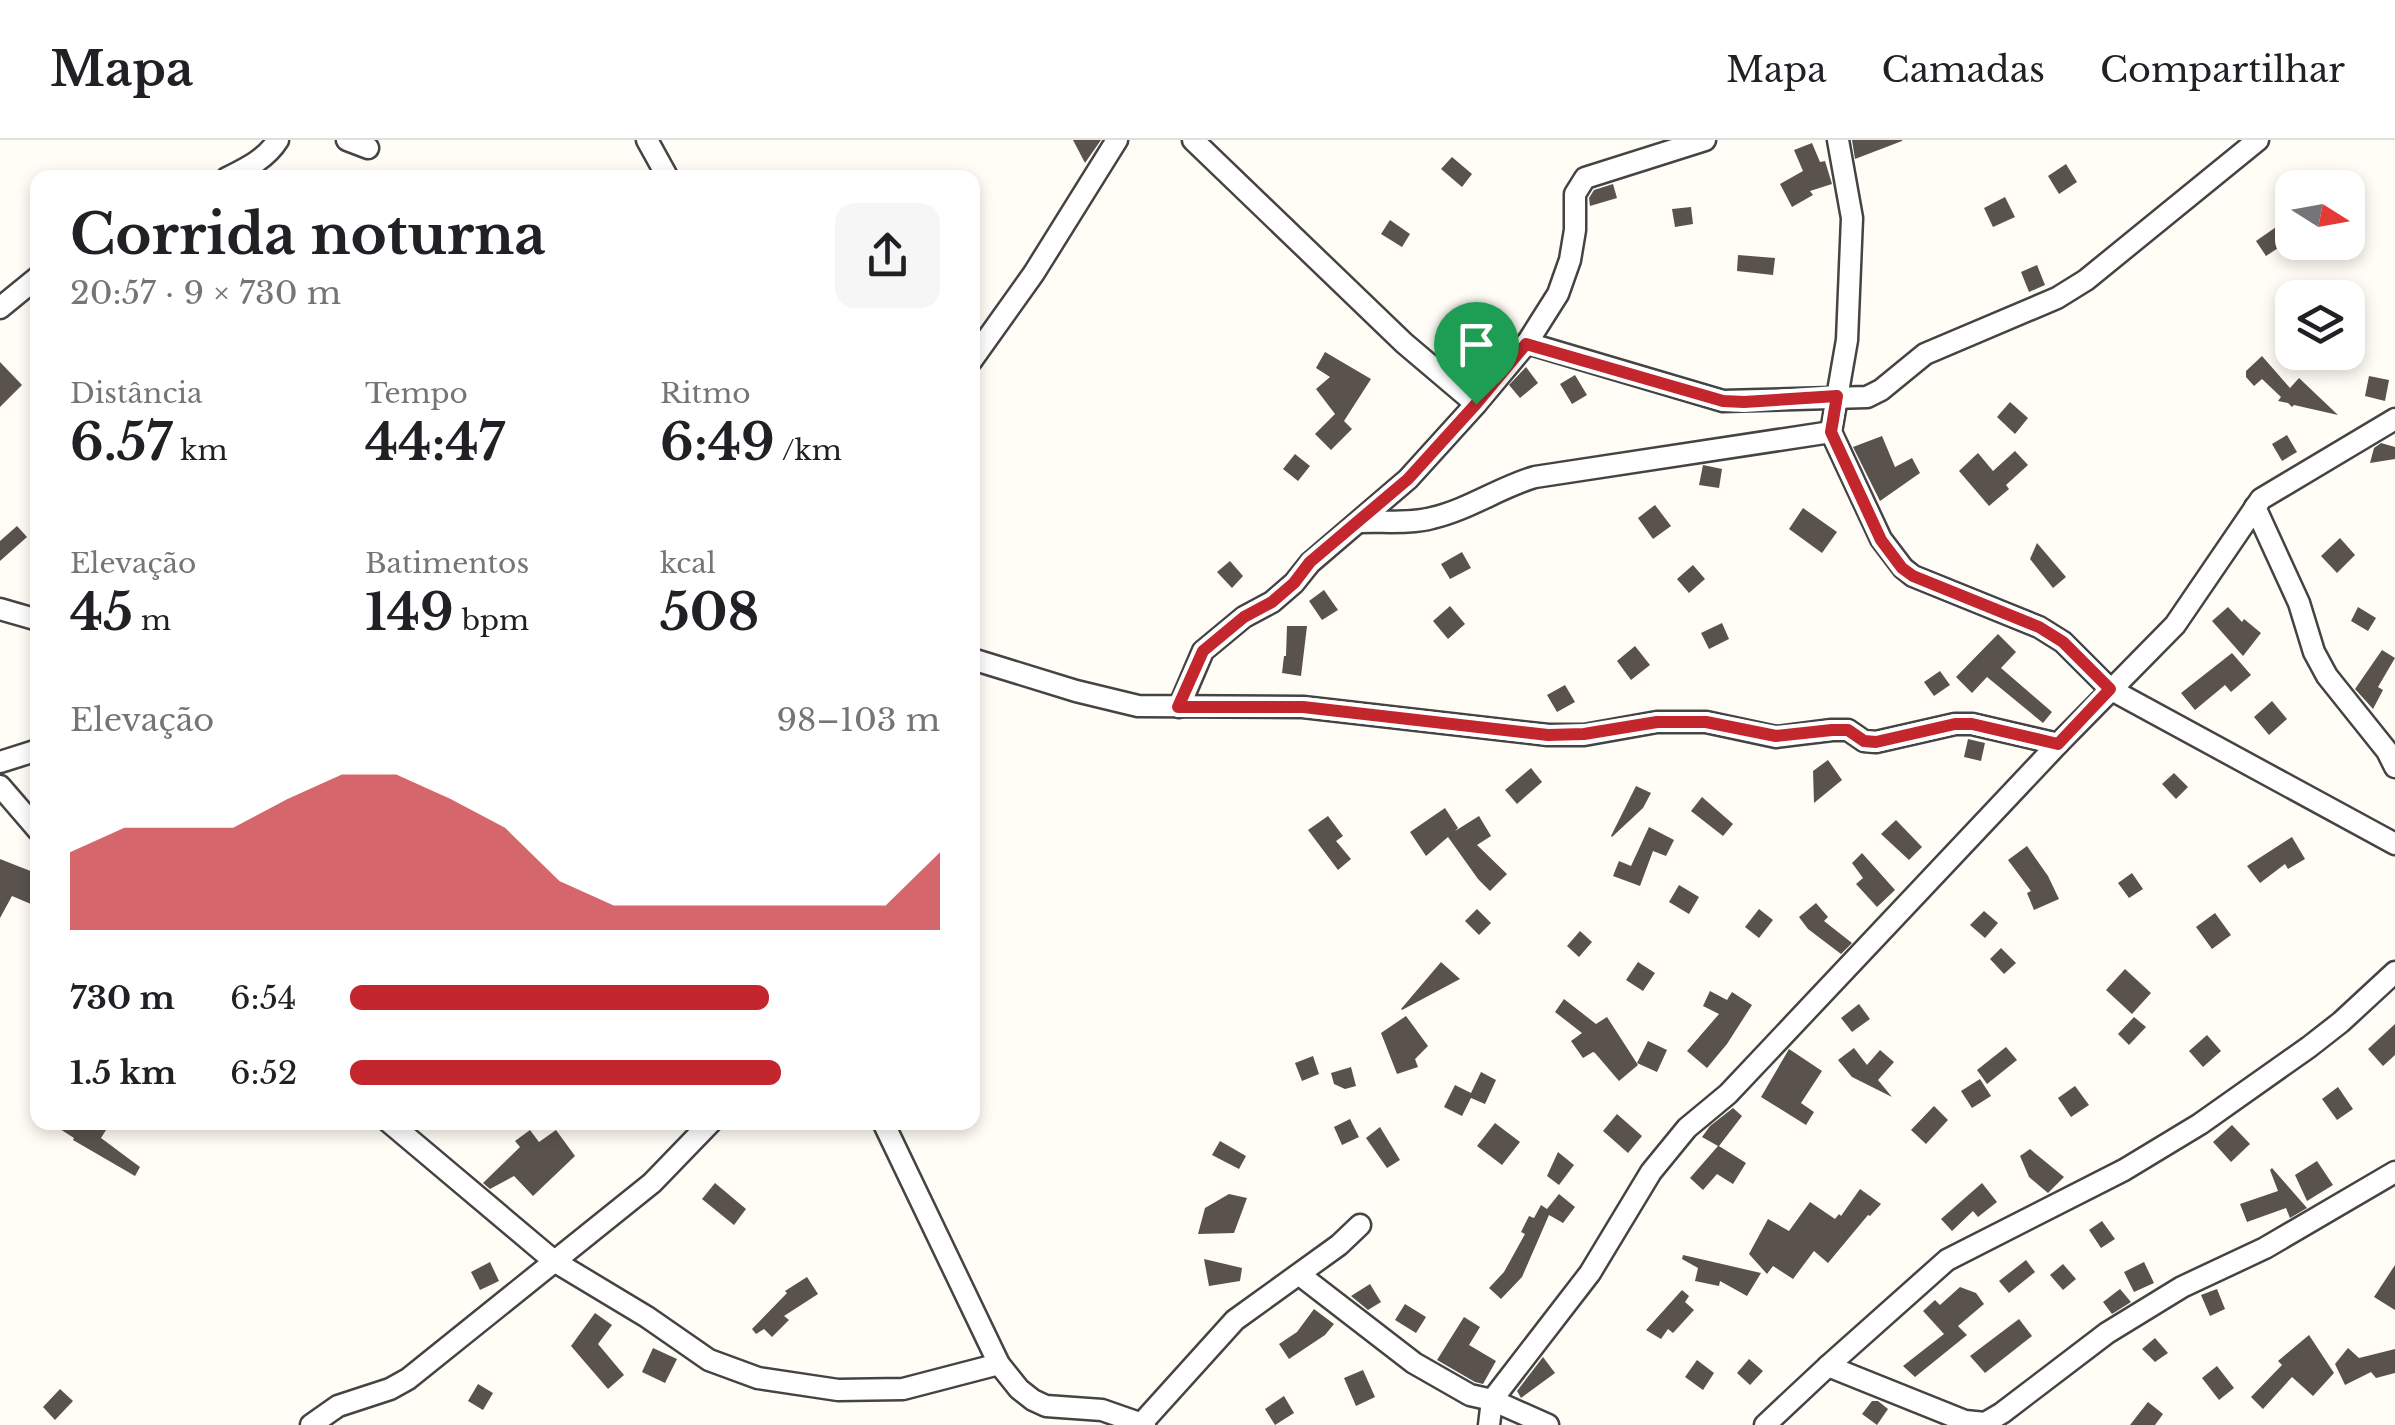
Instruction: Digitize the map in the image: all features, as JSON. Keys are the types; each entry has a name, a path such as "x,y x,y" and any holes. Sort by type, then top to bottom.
{"street":[{"path":"245,170 276,146 278,140"},
{"path":"347,140 368,148"},
{"path":"648,140 664,170"},
{"path":"980,349 1034,273 1117,140"},
{"path":"1194,140 1404,343 1476,404"},
{"path":"1178,707 1203,651 1244,617 1272,602 1310,562 1408,479 1526,344 1558,294 1570,260 1575,194 1585,178 1705,140"},
{"path":"1526,344 1723,401 1867,397 1925,354 2057,298 2086,280 2258,140"},
{"path":"1840,141 1852,218 1848,326 1831,432 1881,540 1902,568 2039,627 2063,642 2110,689 2395,844"},
{"path":"0,308 30,284"},
{"path":"1490,1425 1492,1400 1590,1272 1650,1172 1688,1128 1728,1094 2175,625 2254,507 2395,419"},
{"path":"1360,522 1430,519 1535,476 1831,432"},
{"path":"2254,507 2299,602 2314,652 2327,676 2388,752 2395,767"},
{"path":"0,610 30,617"},
{"path":"980,661 1138,706 1303,707 1548,735 1584,734 1657,722 1706,722 1776,736 1848,730 1864,741 1876,742 1955,724 1972,724 2058,744"},
{"path":"0,762 30,753"},
{"path":"0,786 30,821"},
{"path":"1766,1425 1948,1260 2124,1170 2200,1124 2310,1047 2395,972"},
{"path":"398,1130 554,1261 709,1360 758,1378 838,1390 903,1389 1000,1364"},
{"path":"311,1425 338,1406 408,1379 652,1183 702,1130"},
{"path":"888,1130 1000,1364 1020,1390 1046,1406 1102,1410 1144,1424 1236,1320 1300,1275 1360,1225"},
{"path":"1828,1366 1966,1422 1984,1424 2106,1333 2182,1287 2265,1248 2395,1172"},
{"path":"1300,1275 1414,1364 1470,1395 1492,1400 1548,1425"}],"building":[{"path":"1073,140 1101,140 1085,163"},
{"path":"1852,140 1902,140 1902,141 1855,159"},
{"path":"1812,143 1820,162 1825,161 1832,184 1810,191 1813,195 1792,207 1780,184 1803,171 1794,150"},
{"path":"1452,157 1472,174 1462,187 1441,169"},
{"path":"2066,164 2077,182 2059,194 2048,176"},
{"path":"1613,184 1617,198 1590,206 1594,190"},
{"path":"2005,197 2015,217 1993,227 1984,208"},
{"path":"1691,207 1693,224 1675,227 1672,209"},
{"path":"1390,220 1410,234 1402,247 1381,234"},
{"path":"2275,228 2275,250 2266,256 2256,241"},
{"path":"1738,255 1775,258 1773,275 1737,271"},
{"path":"2037,265 2045,285 2029,292 2021,272"},
{"path":"1325,352 1371,379 1344,421 1352,429 1331,450 1315,434 1335,414 1316,389 1330,377 1316,368"},
{"path":"2262,356 2290,388 2299,378 2338,415 2278,401 2281,397 2262,379 2254,386 2246,371"},
{"path":"0,362 22,385 0,407"},
{"path":"1526,367 1538,383 1520,398 1509,385"},
{"path":"1575,375 1587,395 1572,404 1560,384"},
{"path":"2369,376 2389,380 2385,401 2365,396"},
{"path":"2010,402 2028,418 2015,434 1997,417"},
{"path":"2287,435 2297,452 2282,461 2272,444"},
{"path":"1882,436 1895,467 1912,458 1920,473 1880,501 1853,447"},
{"path":"2381,443 2395,447 2395,459 2370,463 2374,448"},
{"path":"2015,451 2028,465 1989,506 1959,471 1978,453 1993,471"},
{"path":"1295,454 1310,466 1298,481 1283,469"},
{"path":"1703,465 1722,469 1719,488 1699,485"},
{"path":"1655,505 1671,526 1653,539 1638,518"},
{"path":"1803,508 1837,532 1822,553 1789,529"},
{"path":"17,526 27,537 0,561 0,541"},
{"path":"2340,538 2355,555 2337,573 2321,556"},
{"path":"2037,543 2066,577 2053,588 2030,559"},
{"path":"1462,552 1471,568 1450,579 1441,564"},
{"path":"1230,561 1243,576 1232,588 1217,572"},
{"path":"1693,565 1705,579 1689,593 1677,579"},
{"path":"1324,590 1338,610 1322,620 1309,601"},
{"path":"1450,606 1465,624 1448,639 1433,621"},
{"path":"2228,607 2242,622 2244,619 2261,633 2243,656 2212,621"},
{"path":"2358,607 2376,618 2368,631 2351,621"},
{"path":"1722,623 1729,639 1709,649 1701,633"},
{"path":"1287,626 1307,626 1301,676 1282,673"},
{"path":"1998,634 2016,652 2001,668 2052,712 2043,723 1987,677 1972,693 1956,677"},
{"path":"1635,646 1650,665 1631,680 1617,661"},
{"path":"2382,650 2395,658 2378,687 2383,690 2373,709 2355,689"},
{"path":"2232,653 2251,675 2231,692 2225,685 2195,710 2181,693"},
{"path":"1940,671 1950,685 1934,696 1924,682"},
{"path":"1565,685 1575,702 1557,712 1547,695"},
{"path":"2272,701 2287,719 2269,735 2254,717"},
{"path":"1968,739 1985,743 1981,761 1964,757"},
{"path":"1828,760 1842,780 1814,803 1813,771"},
{"path":"1531,768 1542,782 1517,804 1505,790"},
{"path":"2174,773 2188,787 2176,799 2162,784"},
{"path":"1636,786 1651,793 1643,808 1612,837 1611,836"},
{"path":"1702,797 1733,824 1723,836 1691,811"},
{"path":"1445,808 1458,828 1455,831 1479,816 1491,836 1477,845 1507,874 1490,891 1448,837 1426,856 1410,832"},
{"path":"1328,816 1343,836 1336,841 1351,859 1338,870 1308,830"},
{"path":"1896,820 1922,847 1909,860 1881,834"},
{"path":"1649,827 1674,840 1666,856 1653,851 1640,886 1613,876 1619,861 1631,866"},
{"path":"2292,837 2305,859 2288,869 2285,864 2260,883 2247,866"},
{"path":"2027,846 2059,899 2034,910 2027,893 2031,891 2008,860"},
{"path":"1862,853 1895,890 1877,907 1856,884 1863,878 1852,863"},
{"path":"0,859 30,871 30,904 12,896 0,918"},
{"path":"2132,873 2143,889 2129,898 2118,883"},
{"path":"1679,885 1699,897 1689,914 1669,902"},
{"path":"1816,903 1828,917 1824,921 1852,943 1841,954 1808,929 1799,917"},
{"path":"1477,909 1491,923 1479,935 1465,921"},
{"path":"1759,909 1773,920 1759,938 1745,927"},
{"path":"1984,911 1998,923 1985,938 1970,925"},
{"path":"2215,913 2231,935 2212,949 2196,927"},
{"path":"1580,931 1592,942 1579,957 1567,946"},
{"path":"2001,948 2016,963 2004,974 1990,959"},
{"path":"1441,962 1460,979 1402,1010 1401,1009"},
{"path":"1638,962 1655,973 1643,991 1626,980"},
{"path":"2125,969 2151,993 2132,1014 2106,990"},
{"path":"1710,991 1727,1000 1732,992 1752,1005 1707,1068 1687,1051 1719,1014 1703,1006"},
{"path":"1564,999 1596,1024 1607,1017 1638,1065 1619,1081 1595,1053 1583,1058 1571,1041 1582,1033 1555,1012"},
{"path":"1859,1004 1870,1019 1852,1032 1841,1018"},
{"path":"1406,1016 1428,1046 1415,1059 1418,1067 1397,1074 1381,1033"},
{"path":"2134,1017 2146,1027 2129,1045 2118,1034"},
{"path":"2395,1024 2395,1055 2383,1066 2368,1049"},
{"path":"2207,1035 2221,1051 2203,1067 2189,1051"},
{"path":"1648,1041 1667,1050 1657,1072 1637,1063"},
{"path":"2006,1047 2017,1060 1987,1084 1977,1070"},
{"path":"1854,1048 1867,1065 1880,1050 1894,1062 1878,1080 1892,1097 1852,1077 1838,1060"},
{"path":"1789,1049 1822,1071 1801,1103 1814,1112 1806,1125 1761,1097"},
{"path":"1313,1056 1319,1074 1302,1081 1295,1063"},
{"path":"1351,1067 1356,1086 1345,1089 1334,1084 1331,1073"},
{"path":"1481,1072 1496,1080 1485,1104 1471,1098 1462,1116 1444,1107 1455,1085 1471,1093"},
{"path":"1980,1079 1991,1096 1972,1108 1961,1091"},
{"path":"2075,1086 2089,1105 2071,1117 2058,1098"},
{"path":"2338,1087 2353,1109 2337,1120 2322,1099"},
{"path":"1934,1106 1948,1120 1926,1144 1911,1130"},
{"path":"1733,1108 1742,1116 1719,1146 1746,1163 1733,1184 1717,1174 1703,1190 1690,1178 1718,1146 1702,1137"},
{"path":"1617,1114 1642,1136 1628,1153 1603,1131"},
{"path":"1350,1119 1359,1137 1342,1145 1334,1127"},
{"path":"1495,1123 1520,1142 1502,1165 1477,1146"},
{"path":"2232,1125 2250,1144 2231,1162 2213,1142"},
{"path":"1380,1127 1400,1160 1387,1168 1366,1138"},
{"path":"62,1130 106,1130 101,1138 140,1167 135,1176"},
{"path":"530,1130 539,1142 556,1130 575,1156 533,1196 514,1176 490,1189 483,1183 520,1147 515,1141"},
{"path":"1220,1141 1246,1156 1239,1169 1212,1155"},
{"path":"2030,1149 2064,1177 2048,1193 2029,1177 2020,1156"},
{"path":"1558,1152 1574,1165 1559,1185 1547,1176"},
{"path":"2317,1161 2333,1185 2307,1201 2295,1175"},
{"path":"2272,1168 2307,1208 2290,1218 2286,1208 2247,1222 2240,1204 2278,1191"},
{"path":"715,1183 746,1209 734,1225 702,1199"},
{"path":"1982,1183 1997,1202 1978,1217 1973,1211 1952,1231 1941,1219"},
{"path":"1860,1189 1881,1204 1828,1263 1814,1251 1793,1279 1773,1266 1767,1274 1749,1254 1768,1219 1789,1231 1810,1202 1835,1219"},
{"path":"1229,1194 1247,1198 1234,1233 1198,1234 1205,1208"},
{"path":"1559,1194 1575,1207 1563,1223 1549,1215 1522,1277 1501,1299 1489,1288 1504,1272 1525,1234 1521,1232 1529,1216 1534,1218 1541,1205 1547,1209"},
{"path":"2102,1221 2115,1239 2101,1248 2089,1230"},
{"path":"1683,1255 1761,1273 1747,1296 1720,1281 1719,1286 1695,1281 1698,1268 1682,1259"},
{"path":"1204,1259 1242,1268 1240,1281 1209,1286"},
{"path":"2026,1260 2035,1272 2009,1293 1999,1281"},
{"path":"490,1262 499,1281 480,1290 471,1272"},
{"path":"2144,1262 2154,1283 2134,1292 2124,1272"},
{"path":"2063,1264 2076,1279 2063,1290 2050,1275"},
{"path":"2395,1265 2395,1310 2374,1297"},
{"path":"807,1277 818,1294 784,1316 789,1320 772,1337 764,1329 756,1334 752,1329 785,1291"},
{"path":"1370,1284 1381,1302 1368,1310 1351,1296"},
{"path":"1960,1287 1976,1293 1984,1304 1958,1326 1967,1335 1915,1377 1903,1366 1944,1334 1923,1311 1935,1300 1940,1305"},
{"path":"2120,1289 2131,1302 2112,1314 2103,1302"},
{"path":"2217,1289 2225,1309 2210,1316 2201,1295"},
{"path":"1682,1290 1689,1296 1685,1302 1694,1310 1673,1333 1668,1329 1661,1339 1646,1330"},
{"path":"1405,1304 1426,1317 1416,1333 1395,1320"},
{"path":"1314,1309 1334,1324 1325,1335 1289,1359 1279,1344 1297,1332"},
{"path":"595,1313 612,1325 598,1344 624,1375 608,1389 571,1346"},
{"path":"1464,1317 1480,1327 1469,1345 1496,1361 1483,1384 1437,1360"},
{"path":"2019,1319 2032,1336 1985,1373 1970,1356"},
{"path":"2309,1335 2334,1373 2313,1396 2292,1377 2263,1409 2251,1397 2282,1365 2278,1361"},
{"path":"2155,1338 2168,1353 2155,1362 2142,1349"},
{"path":"653,1348 677,1359 665,1383 642,1372"},
{"path":"2348,1348 2359,1358 2395,1349 2395,1373 2376,1378 2371,1372 2345,1385 2335,1364"},
{"path":"1543,1357 1555,1373 1521,1398 1517,1391"},
{"path":"1749,1359 1763,1371 1750,1385 1737,1373"},
{"path":"1697,1360 1714,1373 1703,1390 1685,1377"},
{"path":"2217,1366 2234,1388 2219,1400 2202,1378"},
{"path":"1363,1370 1375,1397 1356,1406 1344,1378"},
{"path":"478,1384 493,1393 483,1410 468,1401"},
{"path":"60,1389 73,1401 55,1420 43,1407"},
{"path":"1284,1396 1294,1413 1275,1425 1265,1409"},
{"path":"1872,1401 1888,1409 1877,1425 1862,1414"},
{"path":"2148,1402 2163,1414 2155,1425 2130,1425"}],"route":[{"path":"1526,344 1723,401 1837,396 1831,432 1881,540 1902,568 2039,627 2084,660 2110,689 2058,744 1972,724 1955,724 1876,742 1864,741 1848,730 1776,736 1706,722 1657,722 1584,734 1548,735 1303,707 1178,707 1203,651 1294,583 1310,562 1408,479 1476,404 1526,344"}]}
